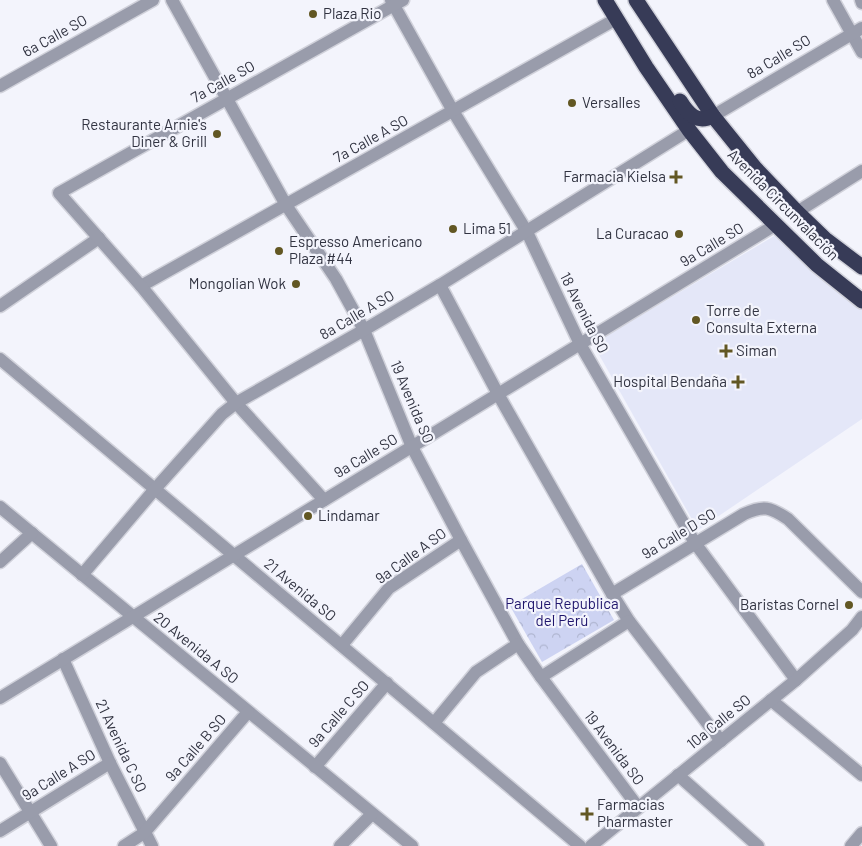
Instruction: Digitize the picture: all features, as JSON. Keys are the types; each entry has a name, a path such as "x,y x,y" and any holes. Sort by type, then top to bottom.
{"highway":[{"name":"Avenida Circunvalación","path":"605,0 646,67 689,130 722,172 816,266 862,300"},
{"name":"Avenida Circunvalación","path":"641,2 713,116 755,168 825,239 862,267"},
{"path":"646,67 660,74 686,111 692,116 702,120 713,116"},
{"path":"775,225 782,221 794,221 810,235 825,239"}],"street":[{"name":"6a Calle SO","path":"0,86 153,0"},
{"name":"19 Avenida SO","path":"172,0 286,205 336,279 364,330 412,446 518,644 638,807"},
{"path":"833,0 857,30 862,52"},
{"name":"7a Calle SO","path":"99,238 59,194 396,2"},
{"name":"18 Avenida SO","path":"396,2 453,112 526,232 580,344 695,543 796,680"},
{"name":"7a Calle A SO","path":"141,286 616,19"},
{"name":"8a Calle SO","path":"713,116 857,30"},
{"name":"8a Calle A SO","path":"82,575 222,414 236,403 440,285 689,130"},
{"path":"797,212 862,171"},
{"name":"9a Calle SO","path":"0,698 775,225"},
{"path":"0,306 99,238 141,286 236,403 324,500"},
{"path":"440,285 498,394 612,594 629,621 720,741"},
{"name":"21 Avenida SO","path":"1,363 155,489 580,846"},
{"name":"20 Avenida A SO","path":"0,507 372,814"},
{"name":"9a Calle D SO","path":"612,594 744,514 755,509 766,508 775,510 788,519 862,592"},
{"path":"0,562 32,533"},
{"name":"9a Calle A SO","path":"342,645 390,588 461,540"},
{"name":"10a Calle SO","path":"591,846 796,680 852,630 862,617"},
{"path":"541,677 629,621"},
{"path":"434,723 476,672 518,644"},
{"name":"21 Avenida C SO","path":"63,659 110,763 152,846"},
{"name":"9a Calle C SO","path":"315,767 387,683"},
{"path":"770,700 862,775"},
{"name":"9a Calle B SO","path":"124,846 144,833 248,712"},
{"name":"9a Calle A SO","path":"0,831 110,763"},
{"path":"0,764 51,846"},
{"path":"678,775 758,846"},
{"path":"340,846 372,814 412,846"},
{"path":"851,846 862,833"}],"shaded area":[{"name":"Hospital Bendaña","path":"774,236 862,308 862,419 698,530 593,344"}],"green space":[{"name":"Parque Republica del Perú","path":"582,564 614,620 542,662 510,606"}],"place":[{"name":"Plaza Rio","path":"313,14"},
{"name":"Versalles","path":"572,103"},
{"name":"Restaurante Arnie's Diner & Grill","path":"217,134"},
{"name":"Farmacia Kielsa","path":"676,177"},
{"name":"Lima 51","path":"453,229"},
{"name":"La Curacao","path":"679,234"},
{"name":"Espresso Americano Plaza #44","path":"279,251"},
{"name":"Mongolian Wok","path":"296,284"},
{"name":"Torre de Consulta Externa","path":"696,320"},
{"name":"Siman","path":"726,351"},
{"name":"Hospital Bendaña","path":"738,382"},
{"name":"Lindamar","path":"308,516"},
{"name":"Baristas Cornel","path":"849,605"},
{"name":"Farmacias Pharmaster","path":"587,814"}]}
